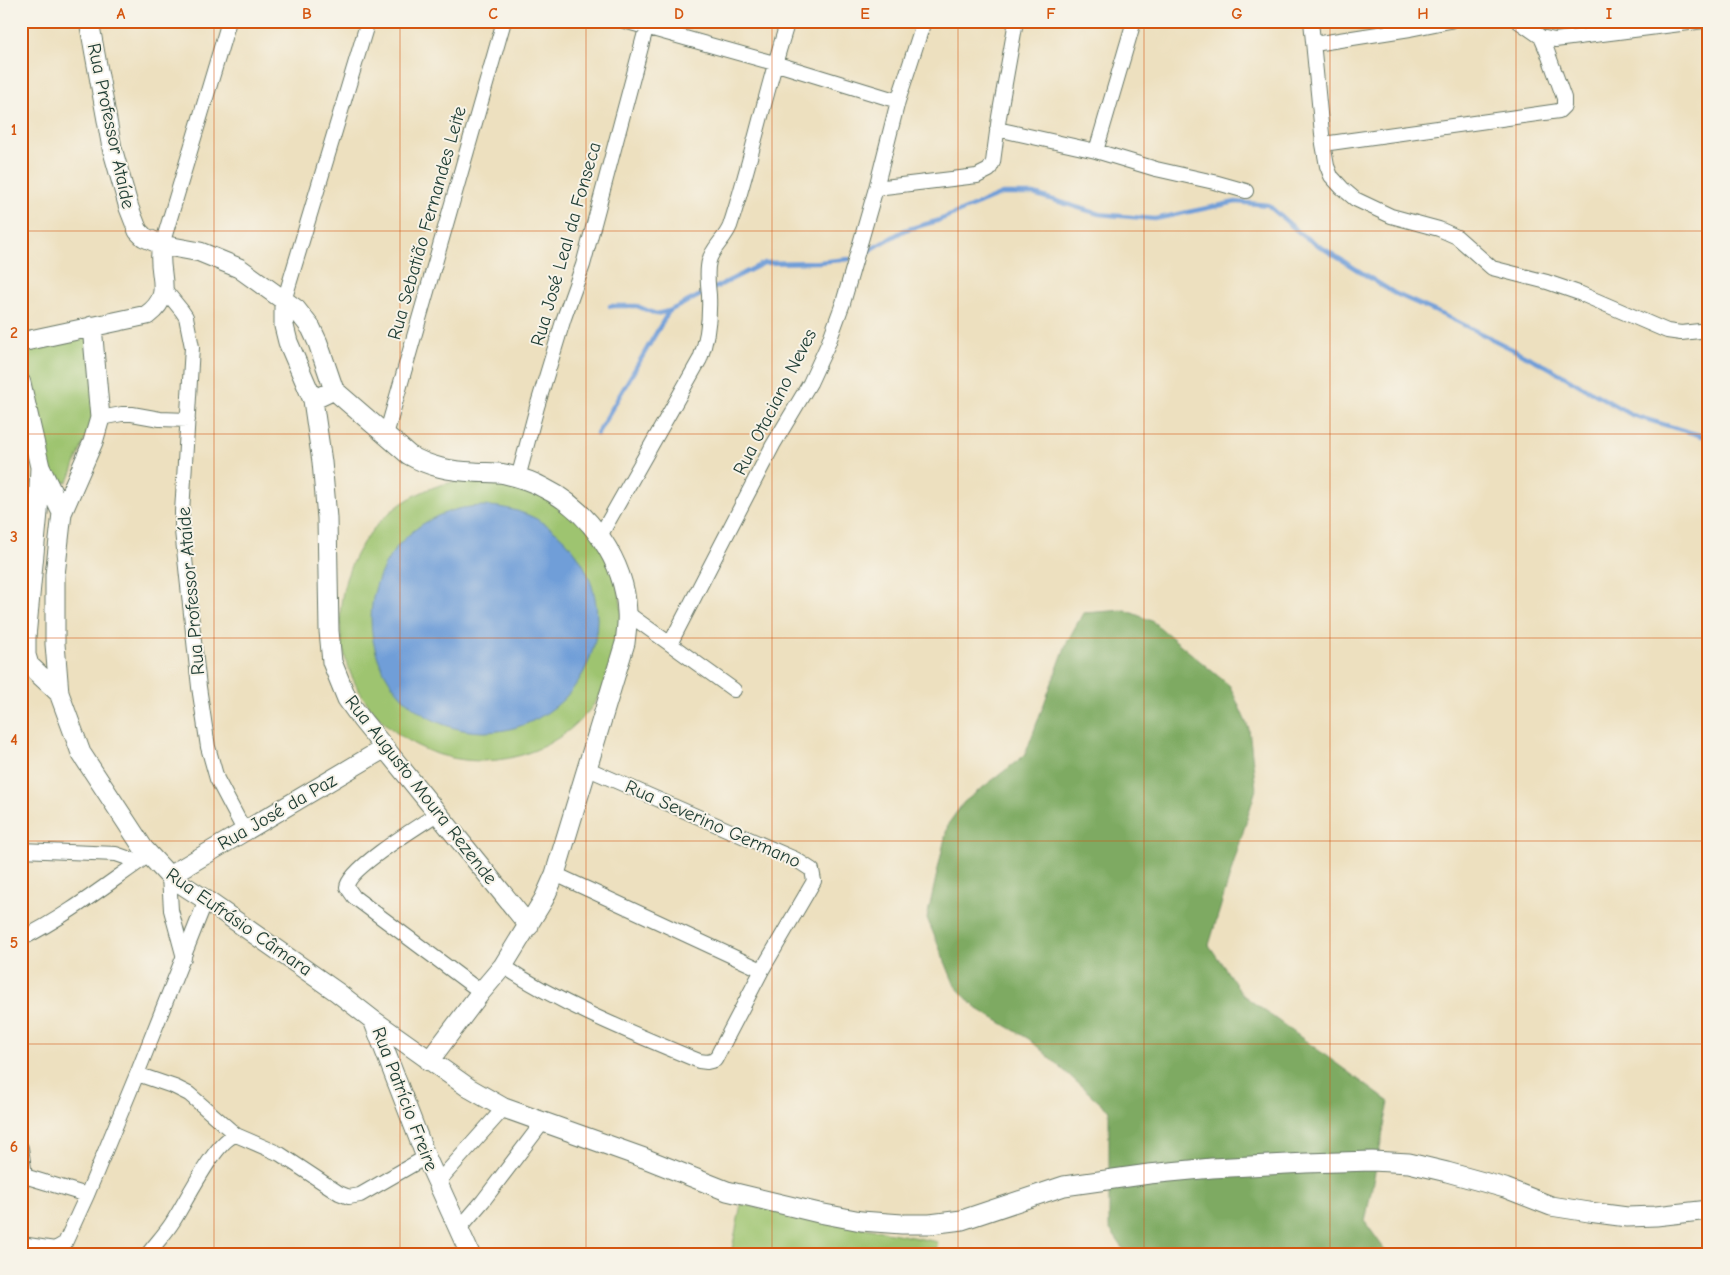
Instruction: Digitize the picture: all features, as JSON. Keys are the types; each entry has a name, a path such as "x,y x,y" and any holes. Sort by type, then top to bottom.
{"street":[{"name":"Rua Professor Ataíde","path":"89,21 112,148 133,222 138,231 144,237 162,245 188,249 230,263 247,272 284,301 301,315 311,328 334,390"},
{"path":"21,342 147,315 153,311 162,299 165,290 160,261 162,245 229,21"},
{"path":"284,301 368,21"},
{"name":"Rua Sebatião Fernandes Leite","path":"386,435 504,21"},
{"path":"624,21 647,24 898,101"},
{"path":"600,536 700,359 709,319 708,264 712,253 729,228 748,166 774,63 788,21"},
{"name":"Rua Otaciano Neves","path":"670,644 777,438 820,362 843,303 876,188 898,101 924,21"},
{"path":"876,188 941,182 984,174 992,166 1016,21"},
{"path":"1096,151 1134,21"},
{"path":"1311,21 1323,144 1328,166 1332,176 1355,199 1391,216 1439,229 1457,237 1492,268 1547,282 1579,293 1667,331 1681,333 1709,330"},
{"path":"1314,44 1450,21"},
{"path":"1323,144 1563,109 1564,98 1548,51 1541,37 1518,21"},
{"path":"1541,37 1566,39 1704,21"},
{"name":"Rua José Leal da Fonseca","path":"518,478 564,318 583,265 647,24"},
{"path":"997,129 1096,151 1156,169 1246,191"},
{"name":"Rua Professor Ataíde","path":"165,290 182,311 190,334 192,359 182,531 202,708 211,763 224,794 245,832"},
{"name":"Rua Augusto Moura Rezende","path":"284,301 284,326 288,342 313,400 322,462 326,500 328,631 332,662 347,699 528,926"},
{"path":"92,326 100,418 132,414 160,419 188,420"},
{"path":"21,383 40,467 62,513"},
{"path":"313,400 334,390 409,455 423,463 442,469 501,474 542,486 568,503 600,536 615,564 625,595 627,613 625,643 620,663 586,768 555,874 544,899 503,966 429,1061"},
{"name":"Rua Eufrásio Câmara","path":"100,418 93,442 62,513 55,576 55,644 59,694 81,753 144,858 337,992 373,1020"},
{"path":"25,668 40,467"},
{"path":"627,613 734,690"},
{"path":"25,668 55,644"},
{"path":"25,668 59,694"},
{"name":"Rua José da Paz","path":"169,876 385,748"},
{"name":"Rua Severino Germano","path":"586,768 664,800 806,865 812,870 814,882 762,970"},
{"path":"437,814 398,839 364,866 351,877 347,887 354,896 481,992"},
{"path":"21,850 116,854 144,858"},
{"path":"21,939 41,929 144,858"},
{"path":"503,966 540,989 582,1010 703,1062 715,1060 762,970 555,874"},
{"path":"169,876 172,910 184,958"},
{"path":"21,1244 55,1249 65,1243 87,1195 206,900"},
{"name":"Rua Patrício Freire","path":"373,1020 469,1088 504,1108 644,1158 727,1191 818,1213 861,1221 930,1224 962,1220 1064,1186 1149,1174 1212,1168 1372,1161 1409,1163 1505,1188 1552,1206 1589,1212 1627,1217 1709,1210"},
{"name":"Rua Patrício Freire","path":"373,1020 426,1157 470,1254"},
{"path":"136,1074 175,1087 189,1094 236,1135 280,1154 339,1193 349,1197 360,1195 426,1157"},
{"name":"Rua Patrício Freire","path":"438,1182 504,1108"},
{"path":"458,1230 483,1201 543,1122"},
{"path":"148,1254 172,1223 214,1154 226,1140 236,1135"},
{"path":"21,1148 23,1175 87,1195"}],"green space":[{"path":"92,326 99,404 68,482 59,483 51,481 21,383 21,342"},
{"path":"481,479 509,482 535,490 559,503 581,520 598,542 611,566 619,592 622,620 619,648 611,674 598,698 581,720 559,737 535,750 509,758 481,761 453,758 427,750 403,737 381,720 364,698 351,674 343,648 340,620 343,592 351,566 364,542 381,520 403,503 427,490 453,482"},
{"path":"1125,610 1152,621 1230,686 1249,729 1256,789 1209,945 1243,995 1389,1102 1365,1222 1388,1254 1127,1254 1109,1228 1109,1111 1029,1039 976,1008 955,986 927,918 948,824 964,802 1025,755 1067,642 1083,613"},
{"path":"741,1204 938,1242 935,1254 731,1254"}],"water":[{"path":"473,506 495,506 517,511 537,519 564,539 584,566 595,597 597,619 595,641 584,672 564,699 537,719 517,727 495,732 473,732 451,727 431,719 412,706 397,691 384,672 376,652 371,630 371,608 376,586 384,566 397,547 412,532 431,519 451,511"}],"waterway":[{"path":"861,255 905,230 937,221 1002,194 1034,194 1099,214 1155,219 1236,202 1268,205 1302,235 1394,293 1450,318 1546,366 1632,415 1709,438"},
{"path":"597,434 669,311 764,263 819,262 849,259"},
{"path":"610,306 637,306 656,314 669,311"}]}
